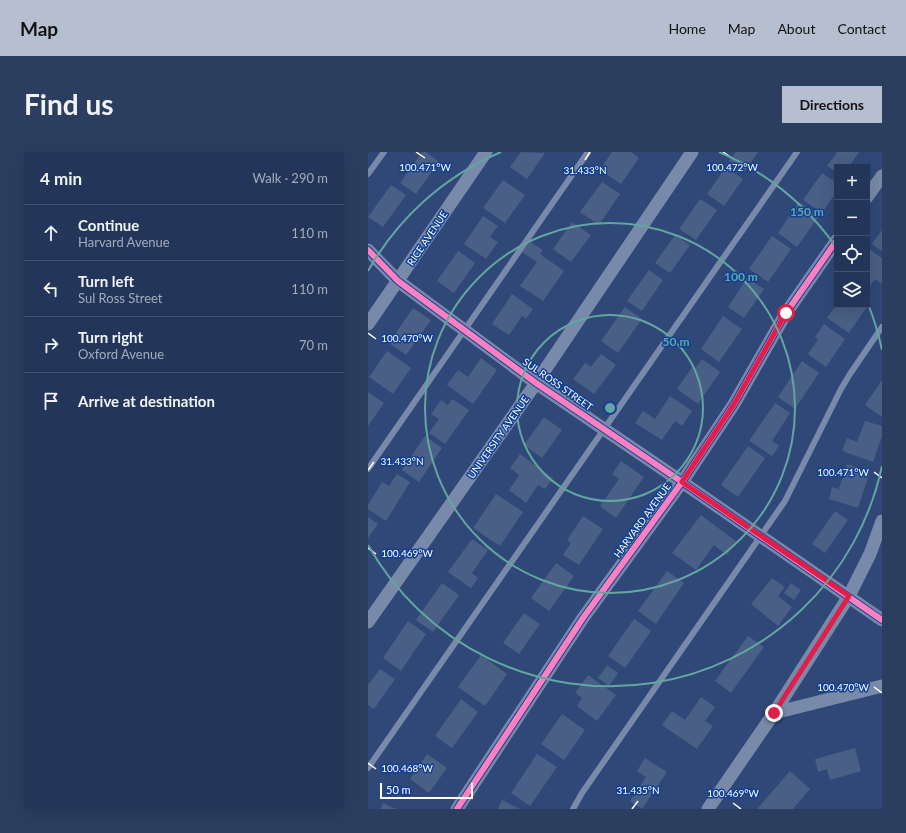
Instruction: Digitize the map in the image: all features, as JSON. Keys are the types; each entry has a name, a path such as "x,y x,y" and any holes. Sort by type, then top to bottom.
{"street":[{"name":"RICE AVENUE","path":"368,324 486,152"},
{"name":"UNIVERSITY AVENUE","path":"368,622 536,383 692,152"},
{"path":"870,193 882,176"},
{"name":"HARVARD AVENUE","path":"457,809 583,618 682,482 734,404 786,313 834,244"},
{"name":"SUL ROSS STREET","path":"368,250 398,281 536,383 882,620"},
{"path":"708,809 774,713 849,596 870,554 882,520"},
{"path":"774,713 882,686"}],"lane":[{"path":"368,174 384,152"},
{"path":"368,469 588,152"},
{"path":"368,768 797,152"},
{"path":"573,809 582,793 785,501 844,384 882,327"}],"building":[{"path":"422,152 426,152 439,162 416,194 400,183"},
{"path":"521,152 545,153 527,179 510,167"},
{"path":"612,152 631,152 639,158 621,184 600,170"},
{"path":"736,152 758,152 744,172 729,161"},
{"path":"837,152 859,152 851,164 834,164 834,170 827,166"},
{"path":"726,167 743,179 724,206 707,194"},
{"path":"822,173 834,181 834,195 822,213 803,200"},
{"path":"503,180 525,195 505,223 483,208"},
{"path":"602,182 620,194 599,225 580,212"},
{"path":"391,185 406,195 383,227 368,217"},
{"path":"700,199 717,210 696,240 679,229"},
{"path":"799,202 819,216 797,247 778,233"},
{"path":"483,216 498,226 490,237 498,242 486,259 464,244"},
{"path":"572,222 591,235 571,262 553,249"},
{"path":"882,230 882,251 872,244"},
{"path":"675,235 690,245 670,273 655,263"},
{"path":"772,236 791,249 768,282 749,269"},
{"path":"530,242 543,250 540,254 564,271 543,301 520,286 537,262 522,252"},
{"path":"870,250 882,258 882,284 875,279 870,286"},
{"path":"458,251 475,263 454,293 437,281"},
{"path":"649,270 663,280 642,311 627,301"},
{"path":"747,278 764,289 744,318 728,307"},
{"path":"512,294 533,309 526,319 522,316 509,335 492,324"},
{"path":"625,307 642,319 618,353 601,341"},
{"path":"413,308 431,320 406,355 389,343"},
{"path":"834,308 866,308 849,333 827,318"},
{"path":"723,316 742,329 719,362 701,349"},
{"path":"824,324 845,339 826,367 808,354 818,340 815,337"},
{"path":"387,351 411,368 393,394 369,377"},
{"path":"601,354 616,365 594,394 573,379 585,363 591,367"},
{"path":"481,358 497,370 473,404 447,385 458,370 468,377"},
{"path":"702,359 720,372 698,404 677,389 693,366 695,368"},
{"path":"802,361 819,373 795,409 778,397"},
{"path":"882,380 882,417 865,405"},
{"path":"368,392 384,403 368,426"},
{"path":"670,396 692,411 682,426 675,421 662,440 635,423 643,411 655,419"},
{"path":"452,399 469,410 445,444 429,433 439,419 431,414 441,400 448,405"},
{"path":"775,403 790,413 772,441 779,446 772,456 749,441"},
{"path":"544,417 562,430 542,458 524,445"},
{"path":"865,421 882,426 882,436 873,462 842,451 847,438 857,442"},
{"path":"425,436 442,448 419,482 402,470"},
{"path":"748,446 765,458 738,497 721,485"},
{"path":"520,454 553,478 545,489 538,485 526,503 509,490 519,475 510,468"},
{"path":"621,461 644,477 616,518 600,506 619,479 612,474"},
{"path":"847,464 870,471 858,508 829,499 832,487 839,489"},
{"path":"397,474 410,482 386,521 368,509 368,505 382,482 389,486"},
{"path":"496,494 523,512 500,546 473,528"},
{"path":"835,511 848,520 825,553 812,544"},
{"path":"701,515 737,542 727,555 714,545 696,570 672,553"},
{"path":"583,516 603,529 579,565 563,555 571,543 567,540"},
{"path":"368,517 378,524 368,538"},
{"path":"472,539 488,550 472,573 478,578 471,588 448,572"},
{"path":"556,563 574,576 549,611 531,598"},
{"path":"667,571 684,583 656,624 638,611"},
{"path":"772,578 785,587 778,596 792,607 778,626 751,604"},
{"path":"442,583 459,595 433,632 416,620"},
{"path":"791,583 801,590 794,600 784,593"},
{"path":"524,613 540,624 519,654 503,643"},
{"path":"634,619 651,631 625,668 608,656"},
{"path":"408,621 426,634 401,671 383,658"},
{"path":"748,636 764,647 731,693 715,681"},
{"path":"481,655 507,674 485,706 458,687"},
{"path":"607,665 618,673 609,686 598,678"},
{"path":"380,669 395,679 374,709 368,705 368,685"},
{"path":"588,675 616,695 597,721 577,706 582,698 575,693"},
{"path":"701,697 715,707 705,721 713,726 697,749 662,725 672,711 685,720"},
{"path":"461,699 478,712 452,748 435,736"},
{"path":"562,714 585,730 564,760 541,744"},
{"path":"855,748 861,771 830,780 827,769 818,772 815,759"},
{"path":"427,754 447,768 429,793 410,779"},
{"path":"537,754 557,767 530,806 511,793"},
{"path":"645,758 667,772 642,809 630,801 646,777 637,771"},
{"path":"790,771 810,789 793,809 757,809"},
{"path":"502,800 520,809 498,809"},
{"path":"383,803 396,809 381,809"}],"cycle path":[{"path":"457,809 583,618 682,482 734,404 786,313 834,244"},
{"path":"368,250 398,281 536,383 882,620"}],"route":[{"path":"774,713 849,596 682,482 734,404 786,313"}]}
